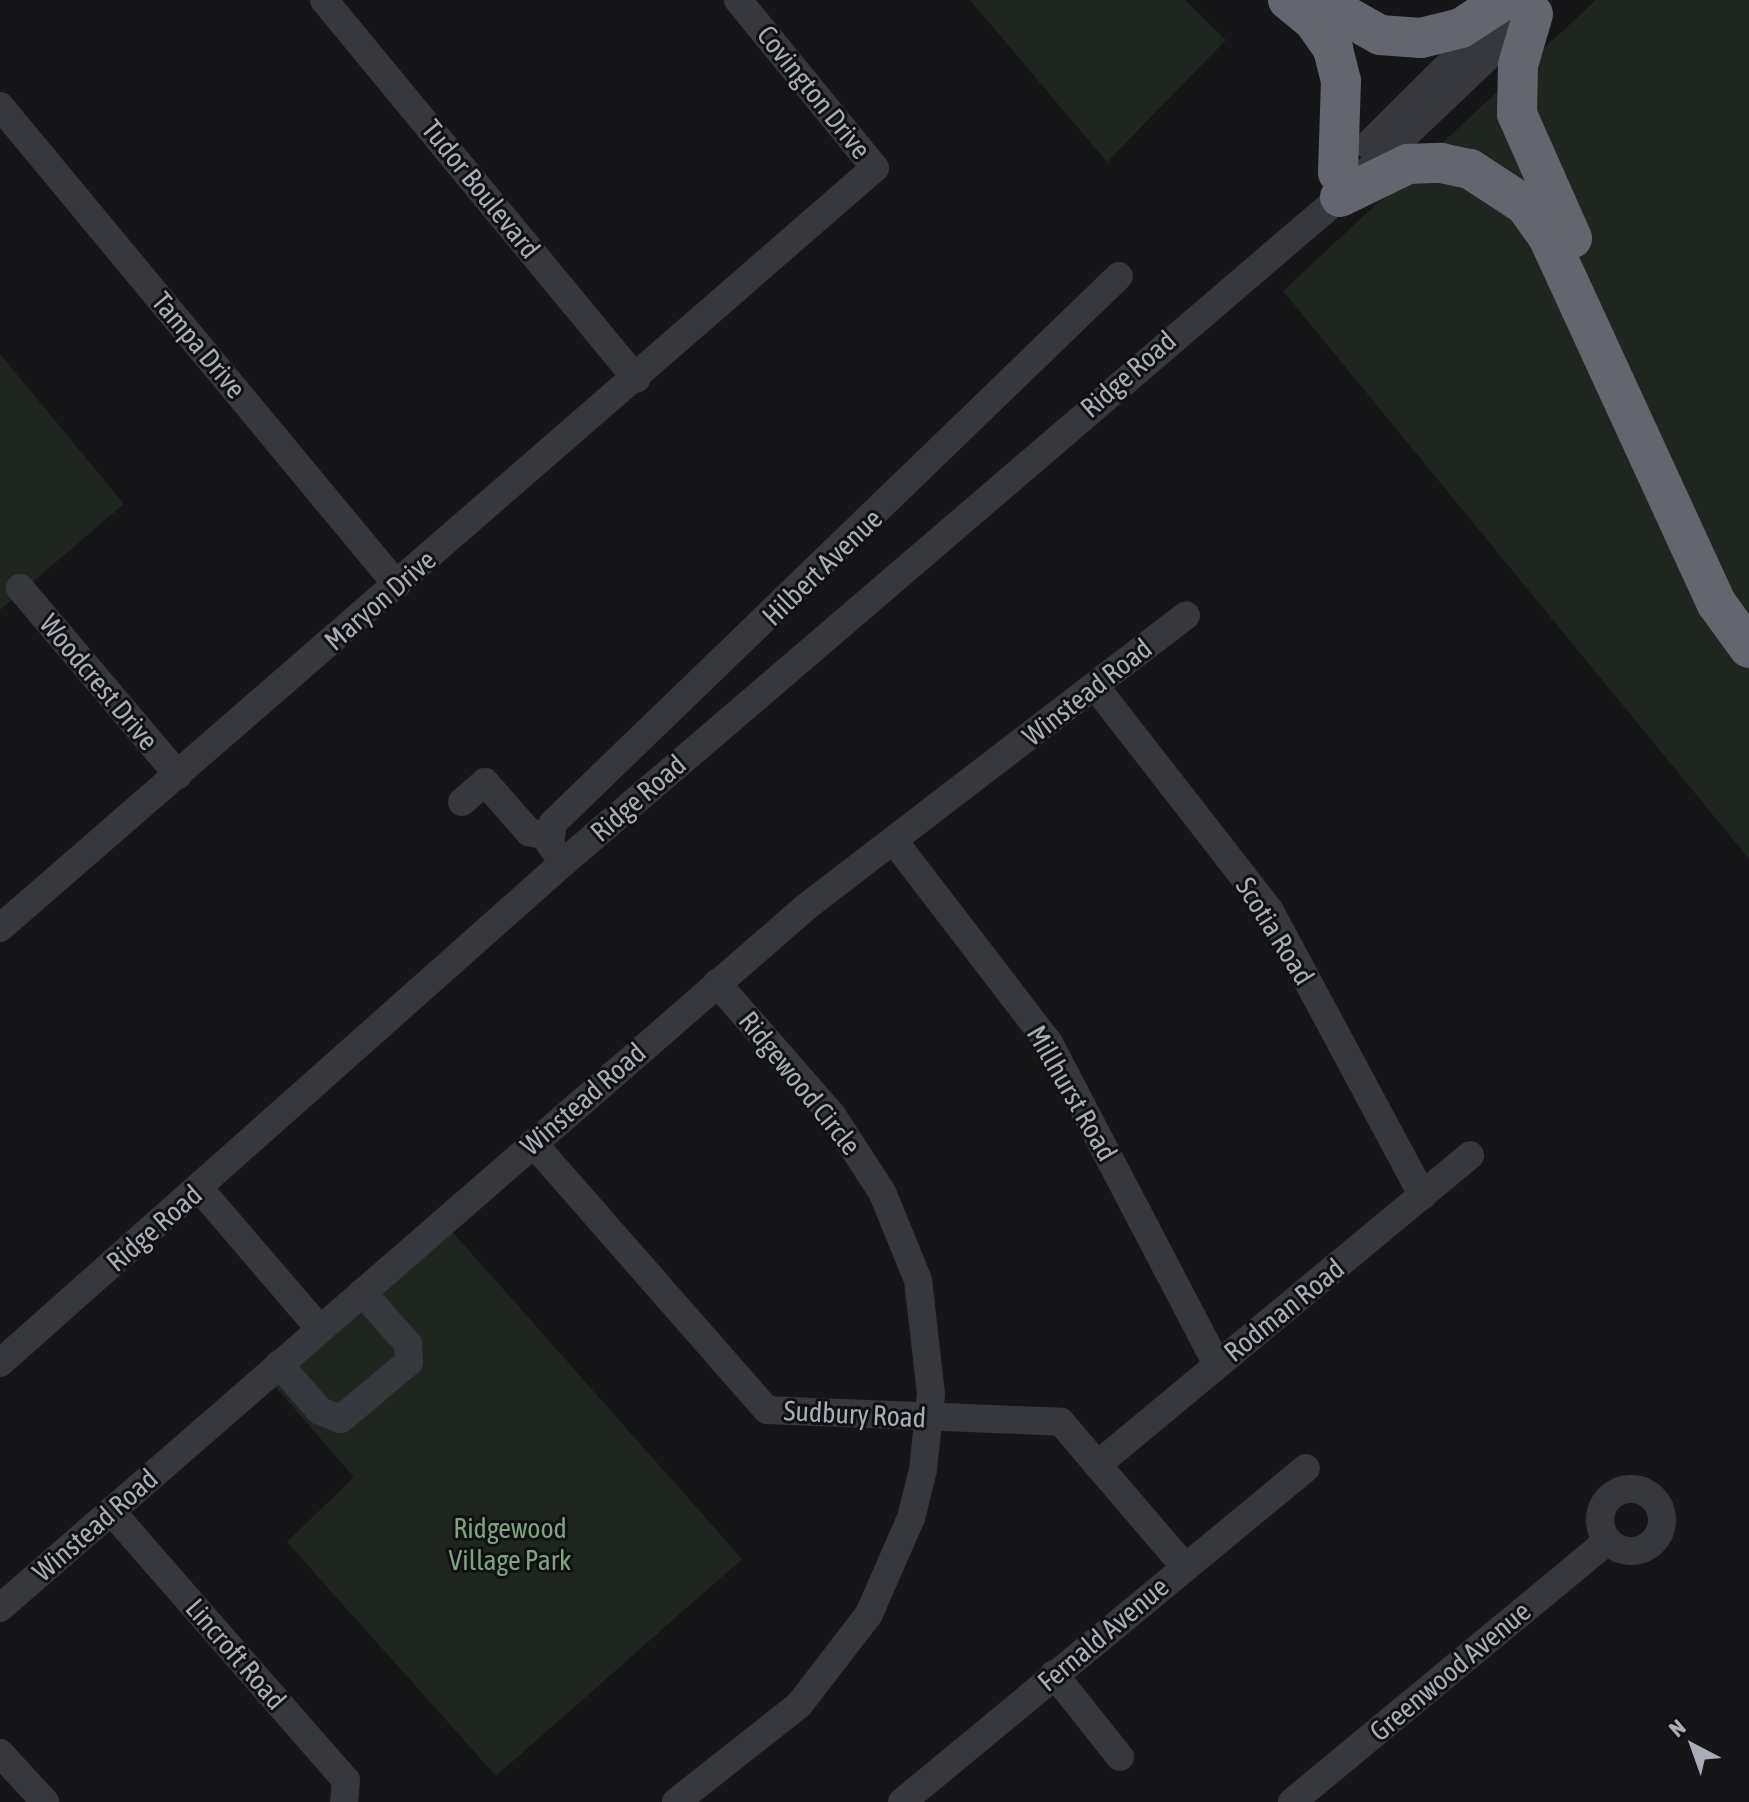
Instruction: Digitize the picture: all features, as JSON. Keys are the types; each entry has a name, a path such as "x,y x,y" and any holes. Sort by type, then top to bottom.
{"highway":[{"path":"1288,0 1313,20 1333,49 1341,81 1339,185 1408,164 1441,163 1470,169 1525,205 1548,237 1717,604 1749,648"},
{"path":"1318,0 1380,35 1421,38 1461,28 1524,4 1517,114 1722,572 1749,609"}],"street":[{"name":"Tudor Boulevard","path":"324,0 636,379"},
{"name":"Covington Drive","path":"738,0 875,168 752,278"},
{"name":"Ridge Road","path":"0,1363 563,863 1283,241 1524,4"},
{"name":"Tampa Drive","path":"0,106 397,585"},
{"name":"Hilbert Avenue","path":"550,837 553,823 1119,276"},
{"name":"Maryon Drive","path":"4,925 752,278"},
{"name":"Woodcrest Drive","path":"20,588 178,775"},
{"name":"Winstead Road","path":"0,1608 717,983 894,841 1186,615"},
{"name":"Scotia Road","path":"1095,686 1270,911 1423,1196"},
{"path":"462,802 485,782 529,832 550,837 563,863"},
{"name":"Millhurst Road","path":"894,841 1049,1043 1217,1365"},
{"name":"Ridgewood Circle","path":"676,1802 799,1705 869,1614 911,1518 929,1417 926,1312 882,1192 832,1115 717,983"},
{"name":"Sudbury Road","path":"533,1143 767,1410 1061,1422 1184,1566"},
{"name":"Rodman Road","path":"1097,1465 1470,1155"},
{"path":"199,1188 320,1329"},
{"path":"279,1364 320,1411 341,1419 409,1362 408,1344 362,1292"},
{"name":"Fernald Avenue","path":"902,1802 1306,1468"},
{"name":"Lincroft Road","path":"111,1511 346,1780 344,1802"},
{"name":"Greenwood Avenue","path":"1292,1802 1608,1541"},
{"path":"1054,1674 1120,1757"},
{"path":"0,1753 45,1802"}],"green space":[{"path":"970,0 1185,0 1226,40 1107,162"},
{"path":"1596,0 1749,0 1749,859 1283,291"},
{"path":"0,354 124,504 0,610"},
{"name":"Ridgewood Village Park","path":"450,1229 742,1559 496,1776 287,1542 354,1477 274,1385"}]}
